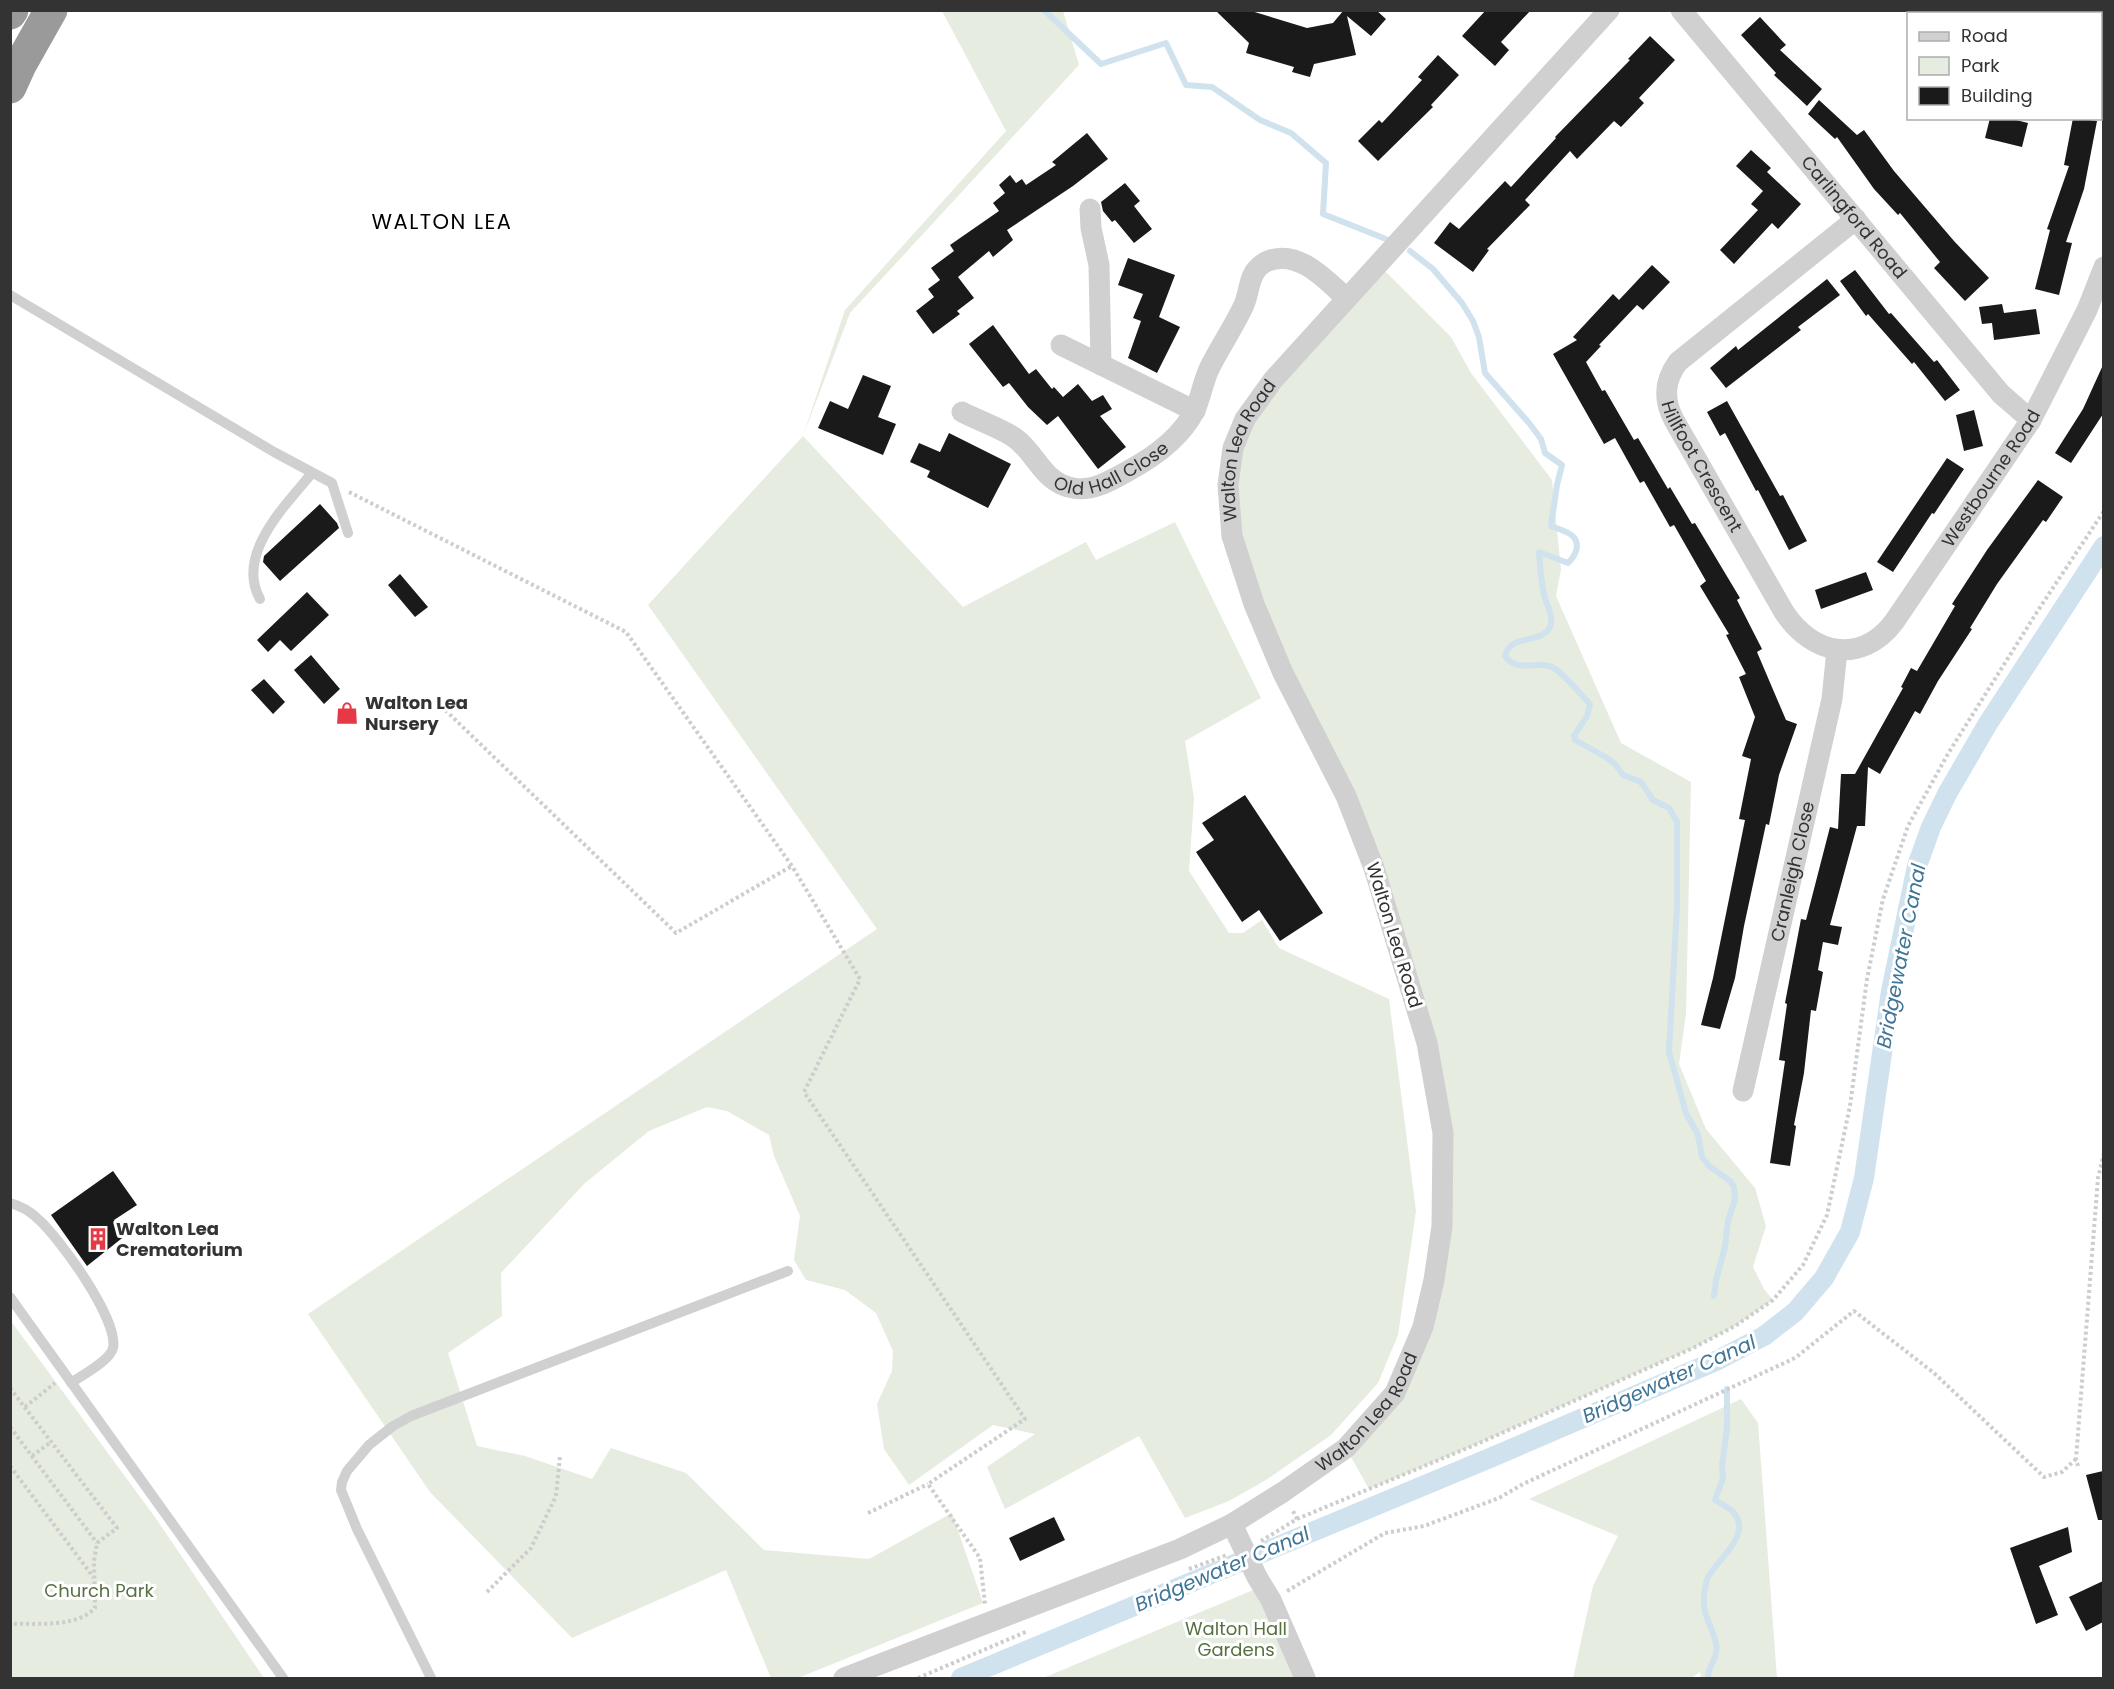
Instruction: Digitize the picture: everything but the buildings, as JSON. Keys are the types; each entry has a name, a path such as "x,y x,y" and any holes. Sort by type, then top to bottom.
{"highway":[{"path":"10,87 51,10"}],"street":[{"name":"Walton Lea Road","path":"844,1678 1180,1549 1232,1524 1346,1448 1395,1393 1423,1327 1434,1280 1442,1226 1443,1133 1427,1043 1378,879 1346,796 1279,663 1254,604 1232,536 1228,485 1233,448 1245,419 1273,380 1609,10"},
{"name":"Carlingford Road","path":"1681,10 2001,394 2031,420"},
{"path":"1090,209 1091,228 1100,265 1101,365"},
{"name":"Hillfoot Crescent","path":"1837,650 1808,639 1791,623 1674,420 1666,402 1666,391 1671,372 1678,362 1856,219"},
{"name":"Old Hall Close","path":"962,412 1015,438 1047,475 1057,483 1085,489 1117,478 1161,450 1180,432 1195,411 1209,368 1245,305 1257,269 1268,261 1284,258 1300,262 1321,276 1346,298"},
{"name":"Westbourne Road","path":"1837,650 1849,650 1870,644 1888,630 2031,420 2087,310 2099,283 2103,267"},
{"path":"1061,345 1195,411"},
{"name":"Cranleigh Close","path":"1743,1091 1832,699 1837,650"},
{"path":"1232,1524 1257,1577 1272,1600 1305,1678"}],"lane":[{"path":"10,295 274,452 332,483 348,533"},
{"path":"260,599 253,579 255,559 260,543 274,520 312,473"},
{"path":"10,1203 20,1206 39,1220 60,1244 89,1284 112,1333 113,1348 109,1356 68,1379"},
{"path":"431,1678 362,1539 341,1490 347,1472 369,1445 393,1426 411,1416 788,1271"},
{"path":"10,1297 283,1678"}],"path":[{"path":"332,483 626,632 792,866 860,979 804,1092 1025,1419 928,1484 868,1513"},
{"path":"1297,1519 1477,1444 1725,1332 1773,1300 1803,1264 1827,1215 1850,1106 1867,979 1882,899 1908,826 1948,752 2103,512"},
{"path":"441,706 676,933 792,866"},
{"path":"2078,1466 2076,1459 2098,1178 2103,1153"},
{"path":"1290,1589 1385,1533 1424,1526 1499,1498 1523,1484 1794,1358 1854,1311 1934,1373 2043,1477 2062,1472 2076,1459"},
{"path":"25,1407 68,1379"},
{"path":"10,1388 117,1528 97,1543 94,1561 95,1608 88,1616 74,1621 10,1624"},
{"path":"10,1427 97,1543"},
{"path":"32,1456 51,1442"},
{"path":"487,1592 531,1548 555,1496 560,1456"},
{"path":"10,1466 95,1579"},
{"path":"928,1484 980,1558 987,1622"}],"green space":[{"path":"942,11 1063,11 1079,65 850,313 803,436 845,310 1006,131"},
{"path":"1376,265 1387,273 1451,337 1471,373 1552,480 1561,570 1556,596 1621,743 1691,782 1686,1014 1679,1064 1706,1129 1755,1188 1766,1226 1753,1267 1764,1289 1773,1300 1735,1326 1693,1348 1477,1444 1369,1489 1346,1448 1395,1393 1423,1327 1443,1133 1374,868 1232,536 1233,448"},
{"path":"803,436 963,607 1086,542 1096,560 1175,522 1261,698 1185,741 1194,798 1189,871 1229,933 1243,933 1262,920 1279,948 1389,999 1416,1211 1398,1335 1378,1383 1331,1435 1266,1480 1229,1501 1185,1518 1139,1436 1005,1509 987,1467 1035,1434 993,1425 909,1485 884,1449 877,1404 892,1371 893,1351 876,1313 845,1290 806,1280 794,1260 800,1216 774,1156 769,1135 727,1111 707,1107 649,1131 585,1183 501,1273 502,1316 448,1353 477,1446 525,1456 592,1479 611,1448 686,1473 764,1550 869,1559 952,1513 983,1603 798,1678 771,1678 726,1570 572,1638 430,1492 308,1314 877,929 648,605"},
{"name":"Church Park","path":"11,1321 157,1520 264,1678 11,1678"},
{"path":"1741,1399 1758,1423 1777,1678 1701,1678 1700,1672 1691,1678 1573,1678 1593,1586 1618,1536 1529,1499"},
{"name":"Walton Hall Gardens","path":"1258,1588 1298,1678 1043,1678"}],"waterway":[{"path":"1044,10 1101,64 1166,43 1186,85 1212,87 1260,120 1291,133 1326,163 1323,214 1386,239"},
{"path":"1410,251 1433,269 1462,303 1479,337 1485,373 1529,423 1541,439 1545,453 1562,465 1551,526 1570,534 1576,541 1576,551 1568,563 1539,552 1543,590 1551,623 1543,634 1514,644 1505,656 1514,664 1549,666 1565,677 1590,704 1587,716 1574,736 1575,740 1607,758 1623,775 1641,782 1653,800 1669,808 1677,822 1677,907 1669,1052 1686,1113 1698,1135 1702,1157 1709,1166 1730,1181 1734,1187 1735,1199 1728,1221 1725,1247 1714,1296"},
{"name":"Bridgewater Canal","path":"961,1678 1490,1458 1718,1360 1764,1336 1795,1312 1824,1278 1850,1232 1864,1178 1891,991 1917,866 1931,827 1947,794 1987,725 2104,546"},
{"path":"1708,1678 1717,1649 1704,1609 1704,1595 1708,1577 1732,1545 1739,1527 1738,1518 1731,1510 1715,1500 1723,1478 1727,1389"}],"place":[{"name":"Walton Lea Nursery","path":"347,713"},
{"name":"Walton Lea Crematorium","path":"98,1239"}],"district":[{"name":"WALTON LEA","path":"442,222"}]}
